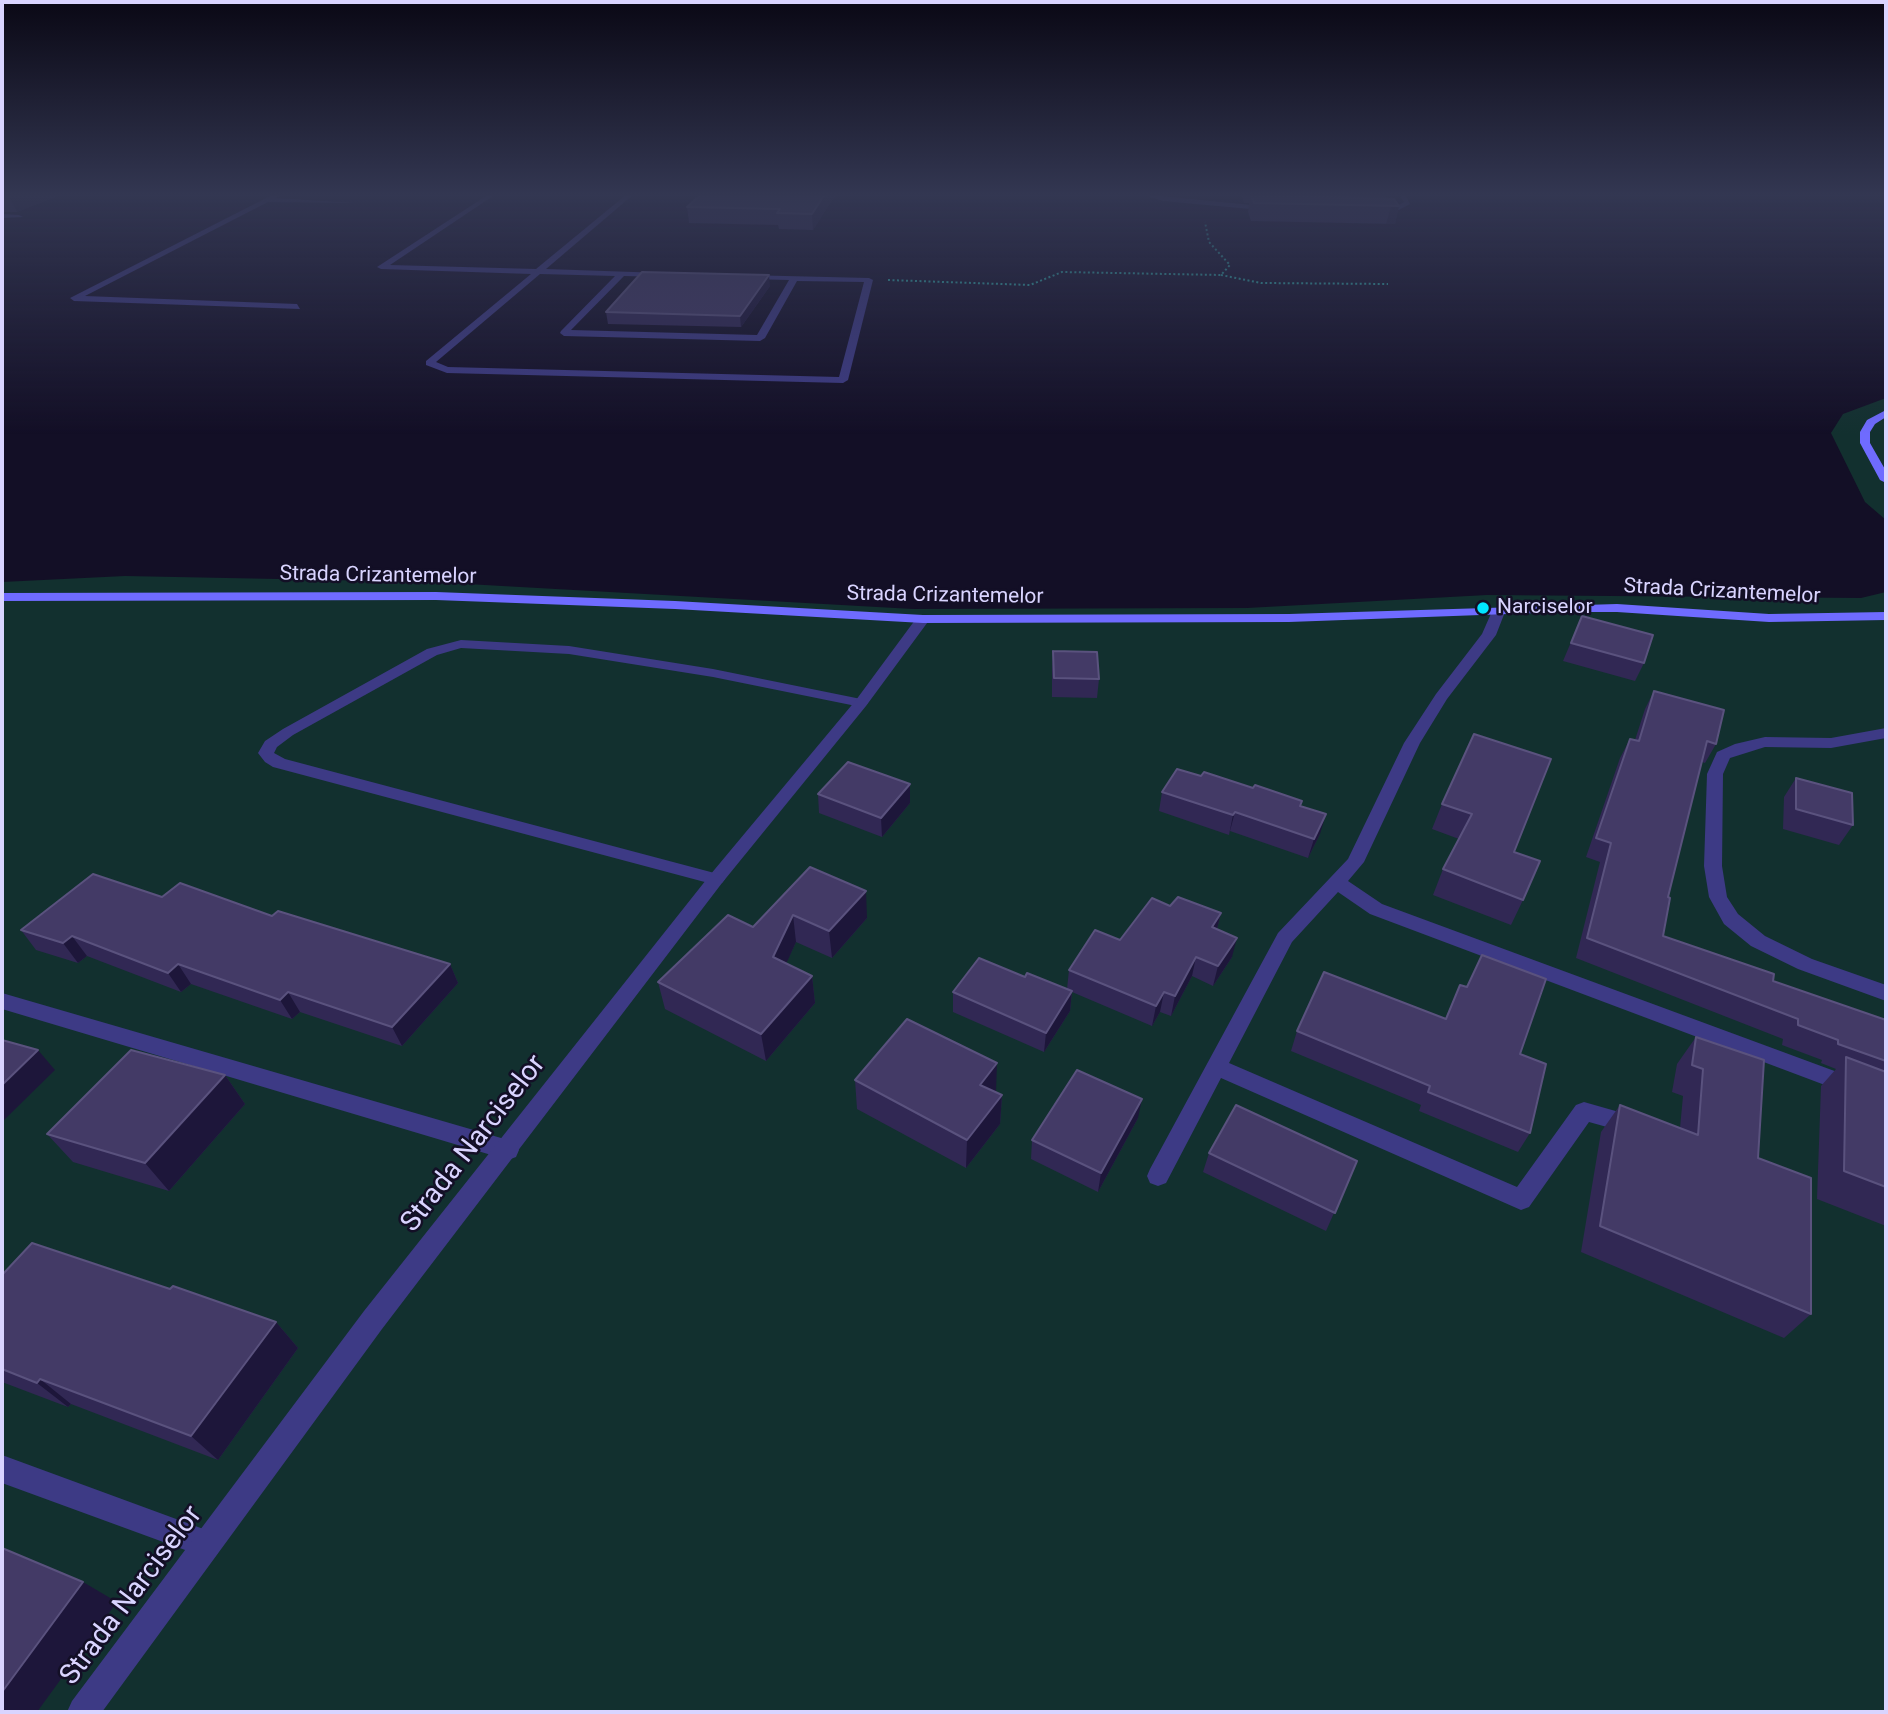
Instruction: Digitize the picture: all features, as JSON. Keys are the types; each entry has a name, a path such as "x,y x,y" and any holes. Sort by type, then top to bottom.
{"street":[{"path":"121,274 74,298 297,307"},
{"path":"534,274 429,363 447,370 843,380 869,280 741,276"},
{"path":"675,275 622,274 564,333 760,338 794,278"},
{"path":"1886,413 1871,422 1865,432 1865,443 1886,480"},
{"name":"Strada Crizantemelor","path":"2,597 436,596 675,605 923,619 1289,618 1604,608 1769,618 1886,616"},
{"path":"1158,1176 1285,938 1355,862 1412,743 1441,697 1489,635 1498,611"},
{"name":"Strada Narciselor","path":"83,1712 373,1320 508,1150 716,879 861,703 923,619"},
{"path":"716,879 279,763 271,760 266,752 271,744 288,732 420,658 461,644 569,650 712,673 861,703"},
{"path":"1886,733 1831,743 1765,742 1741,747 1723,755 1715,774 1713,866 1718,897 1731,919 1758,941 1805,964 1886,993"},
{"path":"1335,881 1376,909 1886,1099"},
{"path":"2,1001 508,1150"},
{"path":"1215,1066 1521,1200 1584,1111 1635,1126"},
{"path":"2,1469 207,1544"}],"path":[{"path":"869,280 1030,285 1057,274"},
{"path":"1167,274 1221,275 1261,283 1388,284"}],"green space":[{"path":"1886,398 1886,520 1865,502 1831,433 1843,414"},
{"path":"125,576 431,582 913,609 1247,608 1487,595 1861,598 1886,592 1886,1712 2,1712 2,582"}],"building":[{"path":"640,274 769,275 740,316 606,312"},
{"path":"1582,616 1653,635 1644,663 1571,643"},
{"path":"1053,651 1097,652 1099,679 1054,678"},
{"path":"1654,691 1724,710 1716,744 1707,741 1668,897 1670,898 1663,936 1774,974 1773,981 1886,1020 1886,1061 1838,1044 1838,1040 1798,1025 1798,1019 1587,938 1611,843 1596,838 1630,739 1639,741"},
{"path":"1474,734 1551,759 1514,852 1540,861 1523,900 1443,869 1472,814 1442,804"},
{"path":"848,762 910,784 881,818 818,794"},
{"path":"1177,769 1201,776 1204,772 1253,788 1255,785 1302,801 1300,806 1326,814 1314,839 1235,812 1233,815 1162,792"},
{"path":"1796,778 1852,793 1853,825 1796,809"},
{"path":"810,867 866,891 829,931 793,915 773,957 812,976 761,1034 658,982 728,915 753,927"},
{"path":"93,874 162,897 180,883 272,916 278,911 450,964 392,1027 288,992 280,1000 178,964 168,973 72,936 63,943 21,930"},
{"path":"1178,897 1221,913 1212,927 1237,938 1218,966 1196,957 1175,996 1164,992 1156,1006 1069,970 1095,930 1120,940 1152,898 1170,906"},
{"path":"1482,955 1546,979 1520,1054 1546,1064 1530,1133 1428,1092 1430,1086 1297,1031 1324,972 1446,1019 1460,985 1467,987"},
{"path":"979,958 1025,977 1027,973 1072,991 1046,1033 953,992"},
{"path":"907,1019 997,1063 980,1085 1002,1095 967,1140 855,1080"},
{"path":"1696,1037 1764,1060 1758,1158 1811,1178 1811,1314 1600,1226 1620,1105 1698,1135 1703,1069 1692,1065"},
{"path":"2,1040 38,1050 2,1085"},
{"path":"131,1050 225,1075 145,1163 47,1134"},
{"path":"1846,1057 1886,1072 1886,1187 1844,1171"},
{"path":"1077,1070 1142,1099 1101,1173 1032,1140"},
{"path":"1236,1105 1357,1161 1335,1213 1209,1153"},
{"path":"32,1243 170,1289 173,1286 276,1322 191,1436 40,1379 37,1383 2,1369 2,1275"},
{"path":"2,1548 83,1582 2,1692"}],"place":[{"name":"Narciselor","path":"1483,608"}]}
